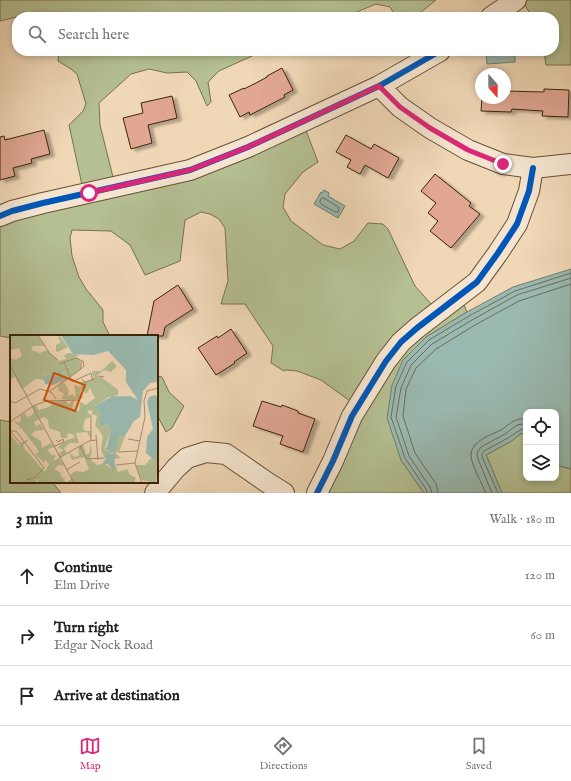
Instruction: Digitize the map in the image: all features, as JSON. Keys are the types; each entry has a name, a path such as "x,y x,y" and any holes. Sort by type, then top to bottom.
{"street":[{"path":"498,12 516,0"},
{"path":"0,216 12,211 42,203 190,170 248,147 379,86 431,56"},
{"path":"379,86 400,107 430,128 468,150 503,164 533,168 571,164"},
{"path":"318,493 352,416 386,361 401,342 417,328 477,282 498,253 517,224 529,192 533,168"},
{"path":"155,493 176,468 187,458 206,452 226,454 284,493"}],"green space":[{"path":"0,0 436,0 421,12 393,12 390,7 376,4 357,12 12,12 12,18 0,21"},
{"path":"522,0 571,0 571,65 546,65 545,56 559,56 559,12 529,12"},
{"path":"58,56 252,56 219,71 208,82 211,102 207,106 196,81 187,72 167,73 149,69 131,74 99,103 100,125 113,177 186,166 299,121 307,133 318,162 303,172 285,194 283,207 291,221 323,245 340,249 354,241 368,223 383,224 388,229 415,286 432,305 461,298 467,312 426,337 401,460 424,493 318,493 357,406 321,380 297,371 284,371 271,363 273,346 245,304 221,304 228,281 225,228 219,219 210,214 201,212 185,220 180,261 145,275 130,245 111,231 72,230 70,238 72,256 79,277 86,289 103,310 103,322 110,335 10,335 10,338 0,336 0,213 82,185 69,125 83,111 86,104 77,74 58,61"},
{"path":"158,376 162,377 169,392 184,406 172,428 166,432 158,417"},
{"path":"0,420 10,422 10,483 53,483 61,493 0,493"},
{"path":"522,433 523,434 523,481 559,481 559,466 571,469 571,493 502,493 486,455 510,442"}],"water":[{"path":"486,56 515,56 515,62 487,64"},
{"path":"324,190 329,193 328,196 345,206 338,218 314,204 321,192 322,193"},
{"path":"571,269 571,469 559,466 559,409 523,409 523,434 522,433 510,442 486,455 502,493 424,493 401,460 387,418 392,385 403,360 426,337 467,312 513,287"}],"building":[{"path":"282,68 293,90 284,95 285,97 250,115 249,112 240,117 229,95 256,83"},
{"path":"544,89 569,90 568,117 542,116 543,111 512,109 511,112 481,111 482,104 511,104 511,91 544,92"},
{"path":"172,96 177,118 148,125 152,143 131,149 123,118 143,113 141,103"},
{"path":"44,130 50,154 31,159 32,163 13,168 15,176 0,180 0,137 4,136 5,140"},
{"path":"346,135 371,149 374,144 399,158 388,178 365,165 360,174 347,167 351,160 336,152"},
{"path":"435,174 471,203 469,206 480,214 451,248 430,231 438,221 428,213 436,203 421,191"},
{"path":"178,285 193,309 165,327 163,336 147,335 154,301"},
{"path":"231,329 247,353 234,362 235,363 216,375 198,348 217,336 218,338"},
{"path":"262,401 281,407 282,405 315,419 303,452 280,444 283,436 253,426"}],"cycle path":[{"path":"0,216 12,211 43,203 190,170 248,147 379,86 431,56"},
{"path":"317,493 333,461 352,416 386,361 401,342 417,328 477,282 498,253 517,224 529,191 533,168"}],"route":[{"path":"89,193 190,170 248,147 379,86 400,107 430,128 468,150 503,164"}]}
